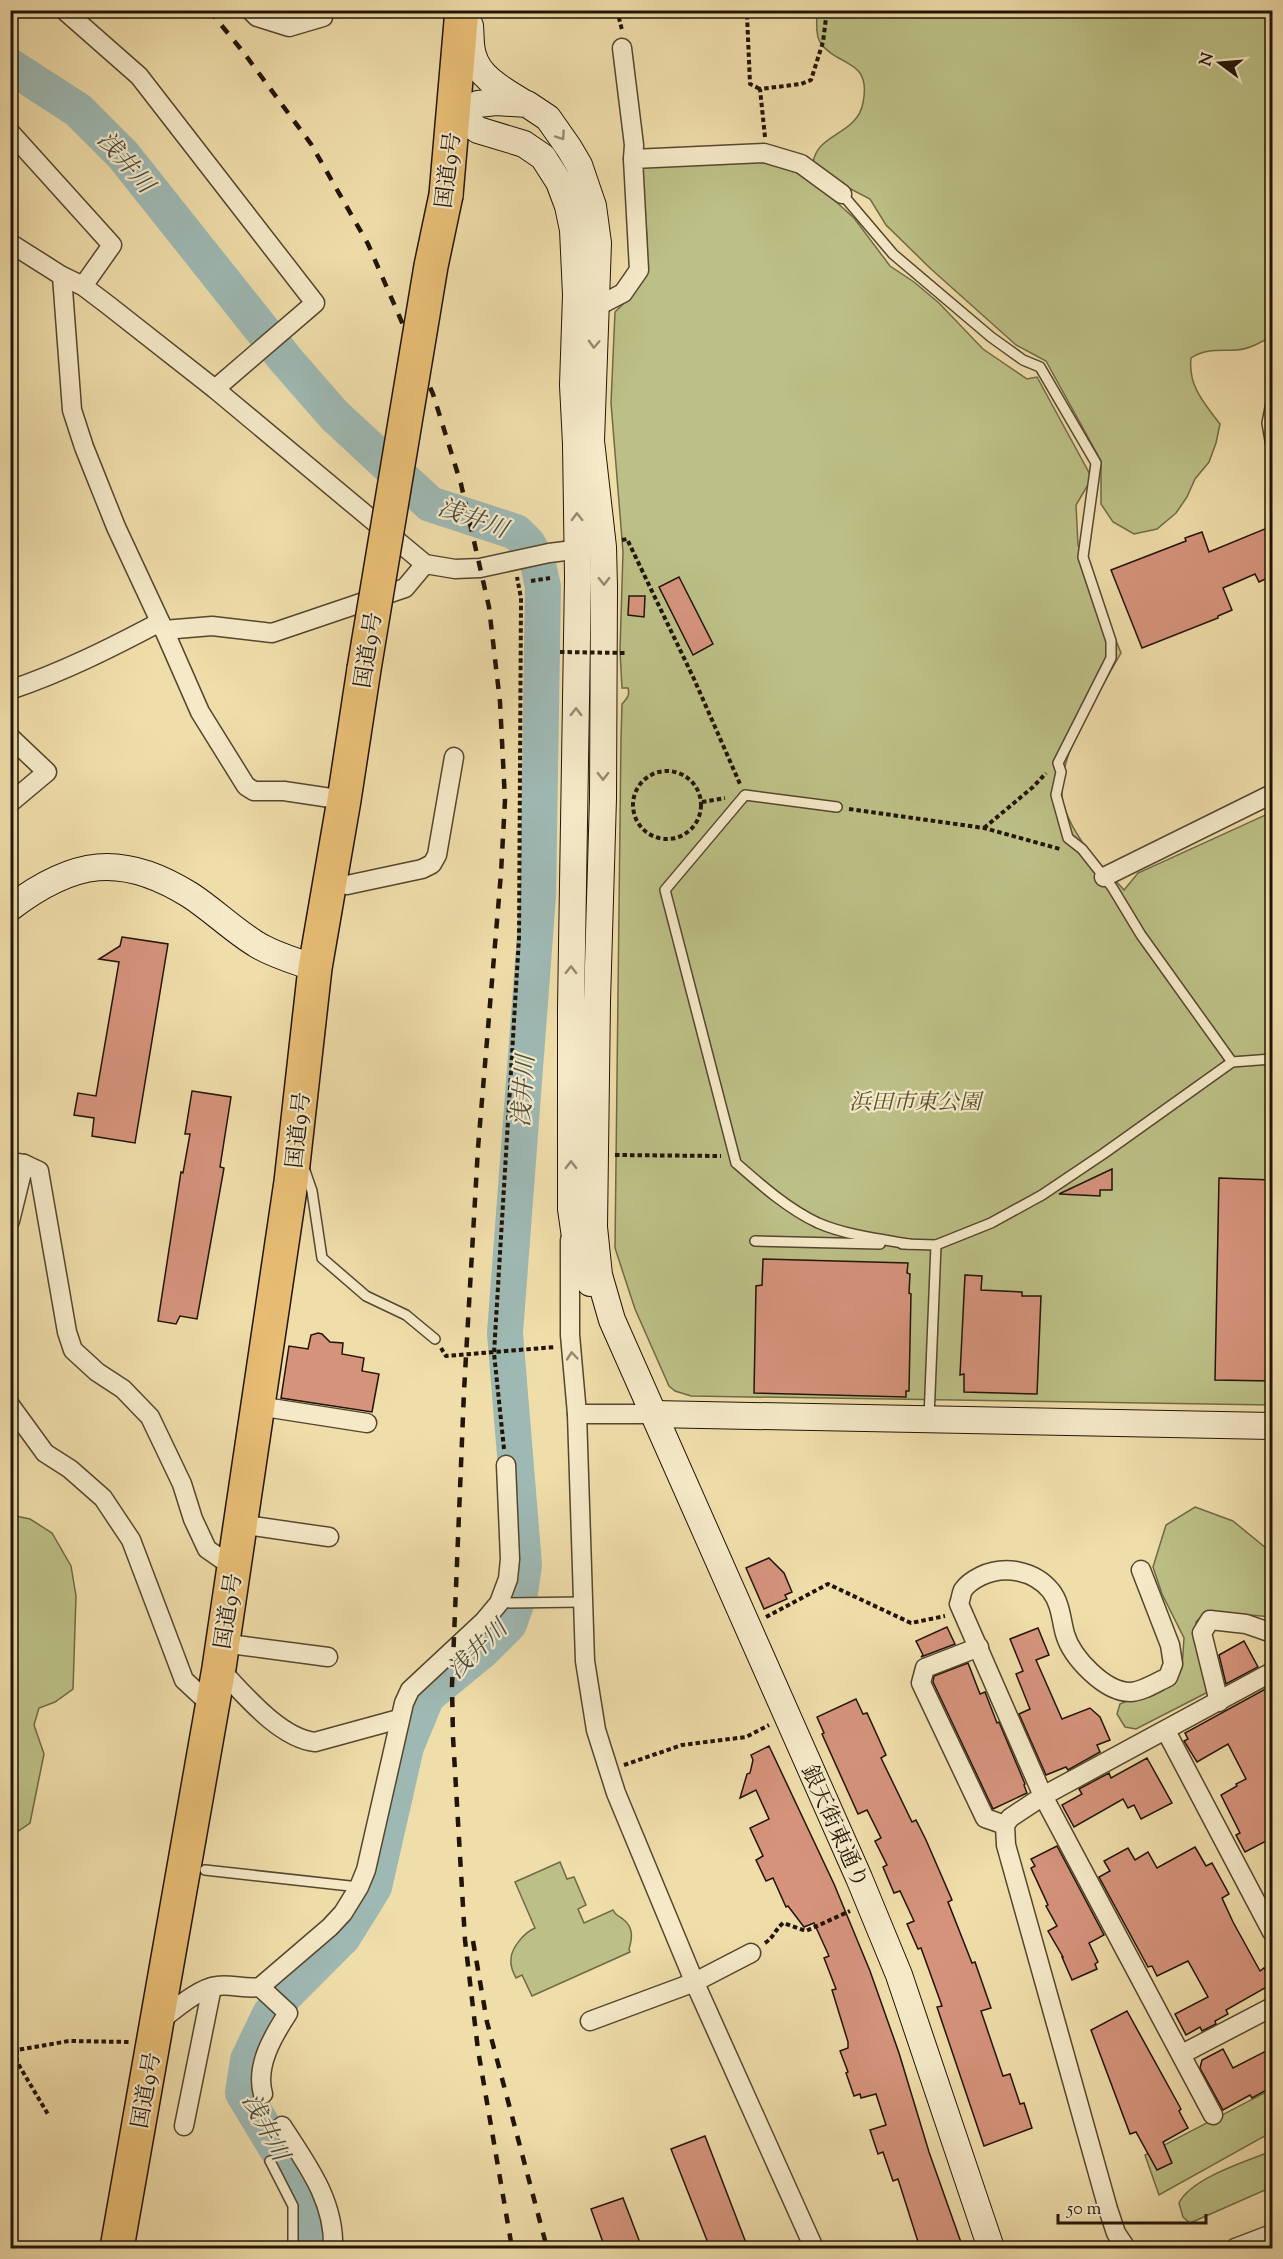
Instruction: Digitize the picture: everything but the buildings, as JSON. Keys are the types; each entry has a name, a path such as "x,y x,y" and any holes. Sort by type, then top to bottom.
{"highway":[{"name":"国道9号","path":"117,2248 212,1706 295,1143 315,968 431,266 446,195 462,10"}],"street":[{"path":"64,10 139,76 315,303 215,389"},
{"path":"250,10 257,17 289,27 323,17 324,10"},
{"path":"468,10 473,55 479,69 497,87 548,118 579,165 593,206 598,243 591,441 609,544 597,1000 594,1227 599,1275 612,1320"},
{"path":"596,307 623,293 639,270 634,145 622,48"},
{"path":"454,112 478,104 496,102 527,104"},
{"path":"454,112 478,130 524,144 543,157 559,182 568,206 575,250 573,385 578,549 571,1008 571,1346 577,1414 582,1602 589,1696 596,1730 616,1793 695,1982 814,2248"},
{"path":"10,132 112,245 83,286"},
{"path":"633,159 764,153 801,164 842,194"},
{"path":"10,243 62,276 83,286 215,389 425,564 455,568 480,568 549,553 609,544"},
{"path":"62,276 72,410 116,527 200,712 246,786 254,791 284,791 344,800"},
{"path":"10,690 46,678 162,626 212,627 273,633 405,588 425,564"},
{"path":"10,737 47,772 10,803"},
{"path":"330,882 347,885 422,869 432,864 437,855 454,757"},
{"path":"1104,877 1272,794"},
{"path":"10,908 45,883 78,870 113,866 135,870 155,876 190,896 258,946 315,968"},
{"path":"10,1221 17,1163 39,1171 68,1332 74,1350 97,1372 123,1389 150,1418 182,1484 207,1549 234,1568"},
{"path":"571,1209 574,1238 591,1287 612,1320"},
{"name":"銀天街東通り","path":"612,1320 899,1975 991,2248"},
{"path":"10,1405 45,1453 70,1469 103,1498 131,1540 184,1680 212,1706"},
{"path":"258,1406 367,1423"},
{"path":"577,1414 929,1418 1272,1426"},
{"path":"264,1991 343,1913 359,1887 366,1869 399,1719 410,1690 502,1603 510,1559 506,1465"},
{"path":"240,1524 329,1537"},
{"path":"1141,1570 1170,1645 1173,1664 1168,1677 1133,1692 1119,1691 1110,1686 1075,1656 1066,1636 1058,1604 1051,1592 1038,1579 1017,1571 1002,1569 988,1572 975,1579 964,1589 959,1604 1043,1796 1213,2115"},
{"path":"1219,1702 1202,1633 1207,1623 1210,1620 1234,1622 1272,1633"},
{"path":"979,1647 925,1668 921,1683 985,1818 1005,1825"},
{"path":"220,1656 279,1725 305,1741 315,1742 399,1719"},
{"path":"220,1656 328,1657"},
{"path":"1126,2248 1116,2233 1102,2187 1006,1845 1005,1825 1010,1818 1043,1796 1272,1672"},
{"path":"1166,1731 1272,1932"},
{"path":"590,2021 695,1982 751,1953"},
{"path":"155,2033 206,1988 219,1985 264,1991 288,2013 268,2049 261,2076 263,2094"},
{"path":"184,2126 212,1987"},
{"path":"1182,2054 1272,2007"},
{"path":"282,2126 322,2192 333,2230 333,2248"},
{"path":"1235,2248 1272,2234"}],"lane":[{"path":"842,194 893,254 991,337 1023,360 1040,367 1096,463 1083,557 1111,641 1111,658 1058,763 1061,772 1056,795 1068,838 1082,849 1112,887 1141,935 1232,1062"},
{"path":"1272,398 1267,423 1272,452"},
{"path":"837,807 745,795 665,890 736,1163 789,1206 819,1223 850,1233 909,1244"},
{"path":"755,1241 936,1245 992,1223 1042,1195 1232,1062 1272,1059"},
{"path":"295,1143 312,1191 322,1258 366,1296 406,1315 435,1339"},
{"path":"929,1418 936,1245"},
{"path":"502,1603 582,1602"},
{"path":"205,1870 359,1887"},
{"path":"270,2162 293,2206 293,2248"}],"path":[{"path":"747,15 750,84 760,89 811,81 824,42 827,10"},
{"path":"760,89 765,138 764,153"},
{"path":"609,544 627,540 745,795"},
{"path":"506,1465 497,1352 519,938 521,598 518,559"},
{"path":"531,581 550,578"},
{"path":"560,651 626,653"},
{"path":"660,771 683,774 699,791 702,802 701,814 696,825 688,834 677,839 665,840 644,831 638,823 633,813 633,802 641,782 650,775 660,771"},
{"path":"984,828 1033,787 1046,773 1047,782"},
{"path":"837,807 984,828 1070,852"},
{"path":"608,1155 734,1156"},
{"path":"435,1339 446,1356 571,1346"},
{"path":"763,1619 828,1584 911,1623 964,1613"},
{"path":"609,1770 681,1745 746,1737 769,1724"},
{"path":"751,1953 774,1937 777,1928 783,1923 806,1932 853,1909"},
{"path":"10,2055 17,2050 69,2042 155,2033"},
{"path":"10,2040 17,2050 17,2062 49,2116"},
{"path":"10,2242 14,2248"}],"green space":[{"path":"817,11 1272,11 1272,335 1246,348 1208,351 1191,358 1192,377 1198,394 1220,424 1209,462 1195,479 1176,513 1157,529 1134,534 1113,522 1101,504 1101,461 1046,361 1016,345 931,269 886,225 870,199 845,186 813,163 822,145 846,128 859,114 863,103 864,88 858,70 827,50 818,39"},
{"name":"浜田市東公園","path":"765,159 797,168 854,218 890,266 939,303 983,349 1027,379 1037,377 1092,478 1076,505 1078,545 1121,653 1082,722 1066,761 1062,779 1062,795 1066,812 1076,833 1089,851 1124,890 1138,873 1272,812 1272,1405 691,1396 675,1391 669,1386 635,1309 615,1248 621,739 622,704 629,693 628,688 622,688 620,651 623,552 611,403 615,312 634,293 647,272 647,237 640,165"},
{"path":"1195,1507 1233,1521 1272,1553 1272,1617 1206,1611 1196,1622 1199,1659 1208,1692 1136,1729 1125,1727 1117,1714 1120,1704 1176,1679 1182,1668 1184,1638 1162,1594 1153,1567 1166,1525"},
{"path":"11,1515 30,1519 52,1533 71,1566 76,1596 73,1689 55,1702 39,1708 34,1725 44,1754 30,1823 11,1836"},
{"path":"560,1862 567,1879 574,1877 586,1905 578,1909 584,1923 613,1910 629,1926 630,1952 532,1996 522,1975 516,1978 511,1964 516,1945 535,1928 515,1882"},
{"path":"1272,2089 1272,2132 1159,2195 1145,2155"},
{"path":"1272,2151 1272,2187 1190,2223 1183,2217 1179,2203 1195,2186 1221,2171"}],"waterway":[{"name":"浅井川","path":"10,66 78,110 123,155 286,360 334,415 430,504 516,532 528,544 538,564 543,587 538,896 505,1333 524,1565 520,1593 509,1624 483,1650 427,1696 406,1747 374,1887 343,1937 287,1993 270,2014 248,2060 243,2093 303,2192 313,2248"}],"railway":[{"path":"209,10 244,53 311,144 368,244 433,394 461,484 489,607 500,702 505,800 478,1148 464,1391 452,1686 465,1940 478,2050 512,2248"},
{"path":"473,1941 487,2022 547,2248"}]}
